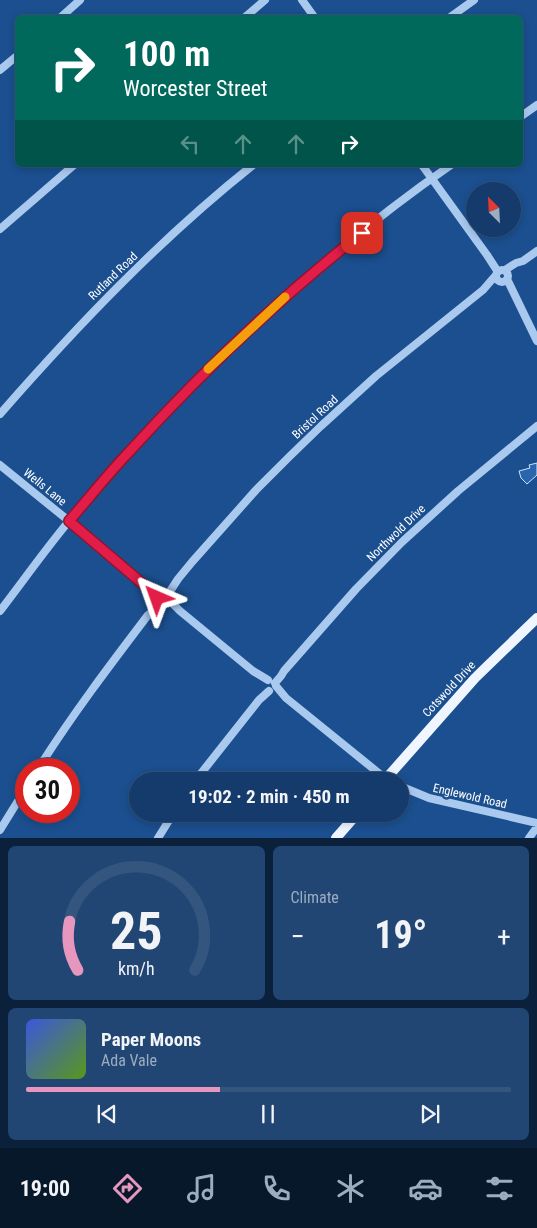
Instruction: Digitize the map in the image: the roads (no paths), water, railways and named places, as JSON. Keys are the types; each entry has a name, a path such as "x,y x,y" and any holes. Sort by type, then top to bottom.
{"main road":[{"name":"Cotswold Drive","path":"393,772 475,678 537,618"},
{"path":"336,838 349,822"}],"street":[{"path":"63,15 80,0"},
{"path":"248,15 265,0"},
{"path":"302,0 313,15"},
{"path":"453,15 474,0"},
{"path":"0,70 15,58"},
{"path":"523,115 537,105"},
{"path":"0,230 72,167"},
{"name":"Rutland Road","path":"0,414 112,291 196,213 251,167"},
{"path":"424,167 488,254 494,259 514,293 537,341"},
{"path":"0,611 69,521 134,446 199,378 273,307 346,245 447,167"},
{"name":"Bristol Road","path":"45,758 76,711 162,597 256,490 376,376 502,275 519,267 523,261 537,251"},
{"name":"Northwold Drive","path":"202,772 270,685 281,676 284,670 356,589 458,490 537,426"},
{"name":"Wells Lane","path":"0,465 162,597"},
{"path":"162,597 254,671 280,696 286,698 376,772"},
{"name":"Englewold Road","path":"409,790 429,798 537,823"},
{"path":"0,830 15,806"},
{"path":"158,838 168,822"},
{"path":"529,838 537,827"}]}
